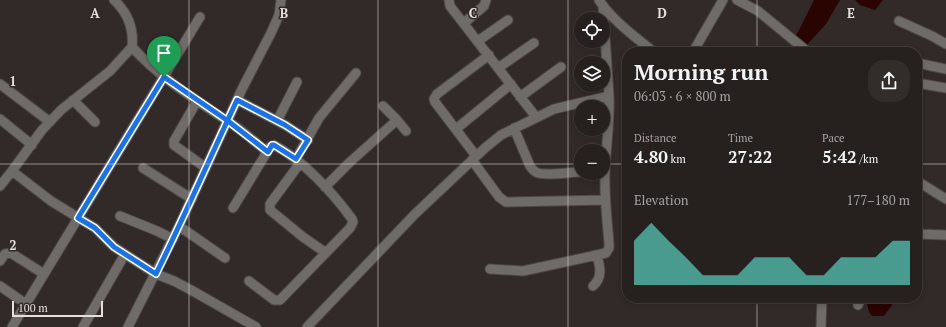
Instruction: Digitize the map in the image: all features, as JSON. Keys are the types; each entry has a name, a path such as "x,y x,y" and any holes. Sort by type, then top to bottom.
{"street":[{"path":"0,186 61,110 110,71 132,46 134,36 131,26 126,14 114,0"},
{"path":"128,327 156,274 237,100 271,33 279,15 281,0"},
{"path":"448,0 450,6 536,117"},
{"path":"464,23 484,6 486,0"},
{"path":"696,47 723,0"},
{"path":"737,0 762,14 802,47"},
{"path":"601,3 629,33 647,47"},
{"path":"601,3 610,117 607,144"},
{"path":"12,327 200,17"},
{"path":"478,41 508,20"},
{"path":"899,20 939,39 946,44"},
{"path":"498,68 534,43"},
{"path":"132,46 164,77 228,121 268,152"},
{"path":"489,56 435,96 435,102 456,129 499,197 506,202 605,200"},
{"path":"922,64 946,69"},
{"path":"520,97 561,67"},
{"path":"326,253 303,237 270,210 270,204 298,161 319,118 356,73"},
{"path":"277,121 297,82"},
{"path":"0,84 50,122"},
{"path":"456,129 511,84"},
{"path":"922,84 946,88"},
{"path":"307,327 415,214 501,134 554,109 609,96"},
{"path":"73,100 95,122"},
{"path":"237,100 277,121 308,140"},
{"path":"197,101 174,143 176,147 206,168"},
{"path":"382,106 406,131"},
{"path":"0,120 32,145"},
{"path":"325,187 350,162 397,120"},
{"path":"514,128 534,171 545,174 574,172"},
{"path":"233,208 272,145 274,145 298,161 325,187 339,201 353,222 350,228 326,253 277,301 249,281"},
{"path":"143,168 192,199"},
{"path":"12,172 51,201 95,228 114,247 156,274 191,290 256,327"},
{"path":"490,269 523,271 606,253 609,248 604,180"},
{"path":"922,184 946,199"},
{"path":"120,216 173,239"},
{"path":"179,226 225,258"},
{"path":"922,234 946,235"},
{"path":"0,261 5,254 11,253 44,274"},
{"path":"84,327 125,254"},
{"path":"593,286 598,281 600,274 598,255"},
{"path":"0,286 26,304"},
{"path":"821,327 822,303"}],"shaded area":[{"path":"814,0 840,0 826,24 805,47 795,38"},
{"path":"855,0 883,0 875,10 860,5"},
{"path":"892,303 884,316 872,316 869,312 867,304"}],"route":[{"path":"164,77 78,218 100,232 114,247 156,274 228,121 237,100 285,125 308,140 296,159 274,145 270,147 268,152 228,121 164,77"}]}
